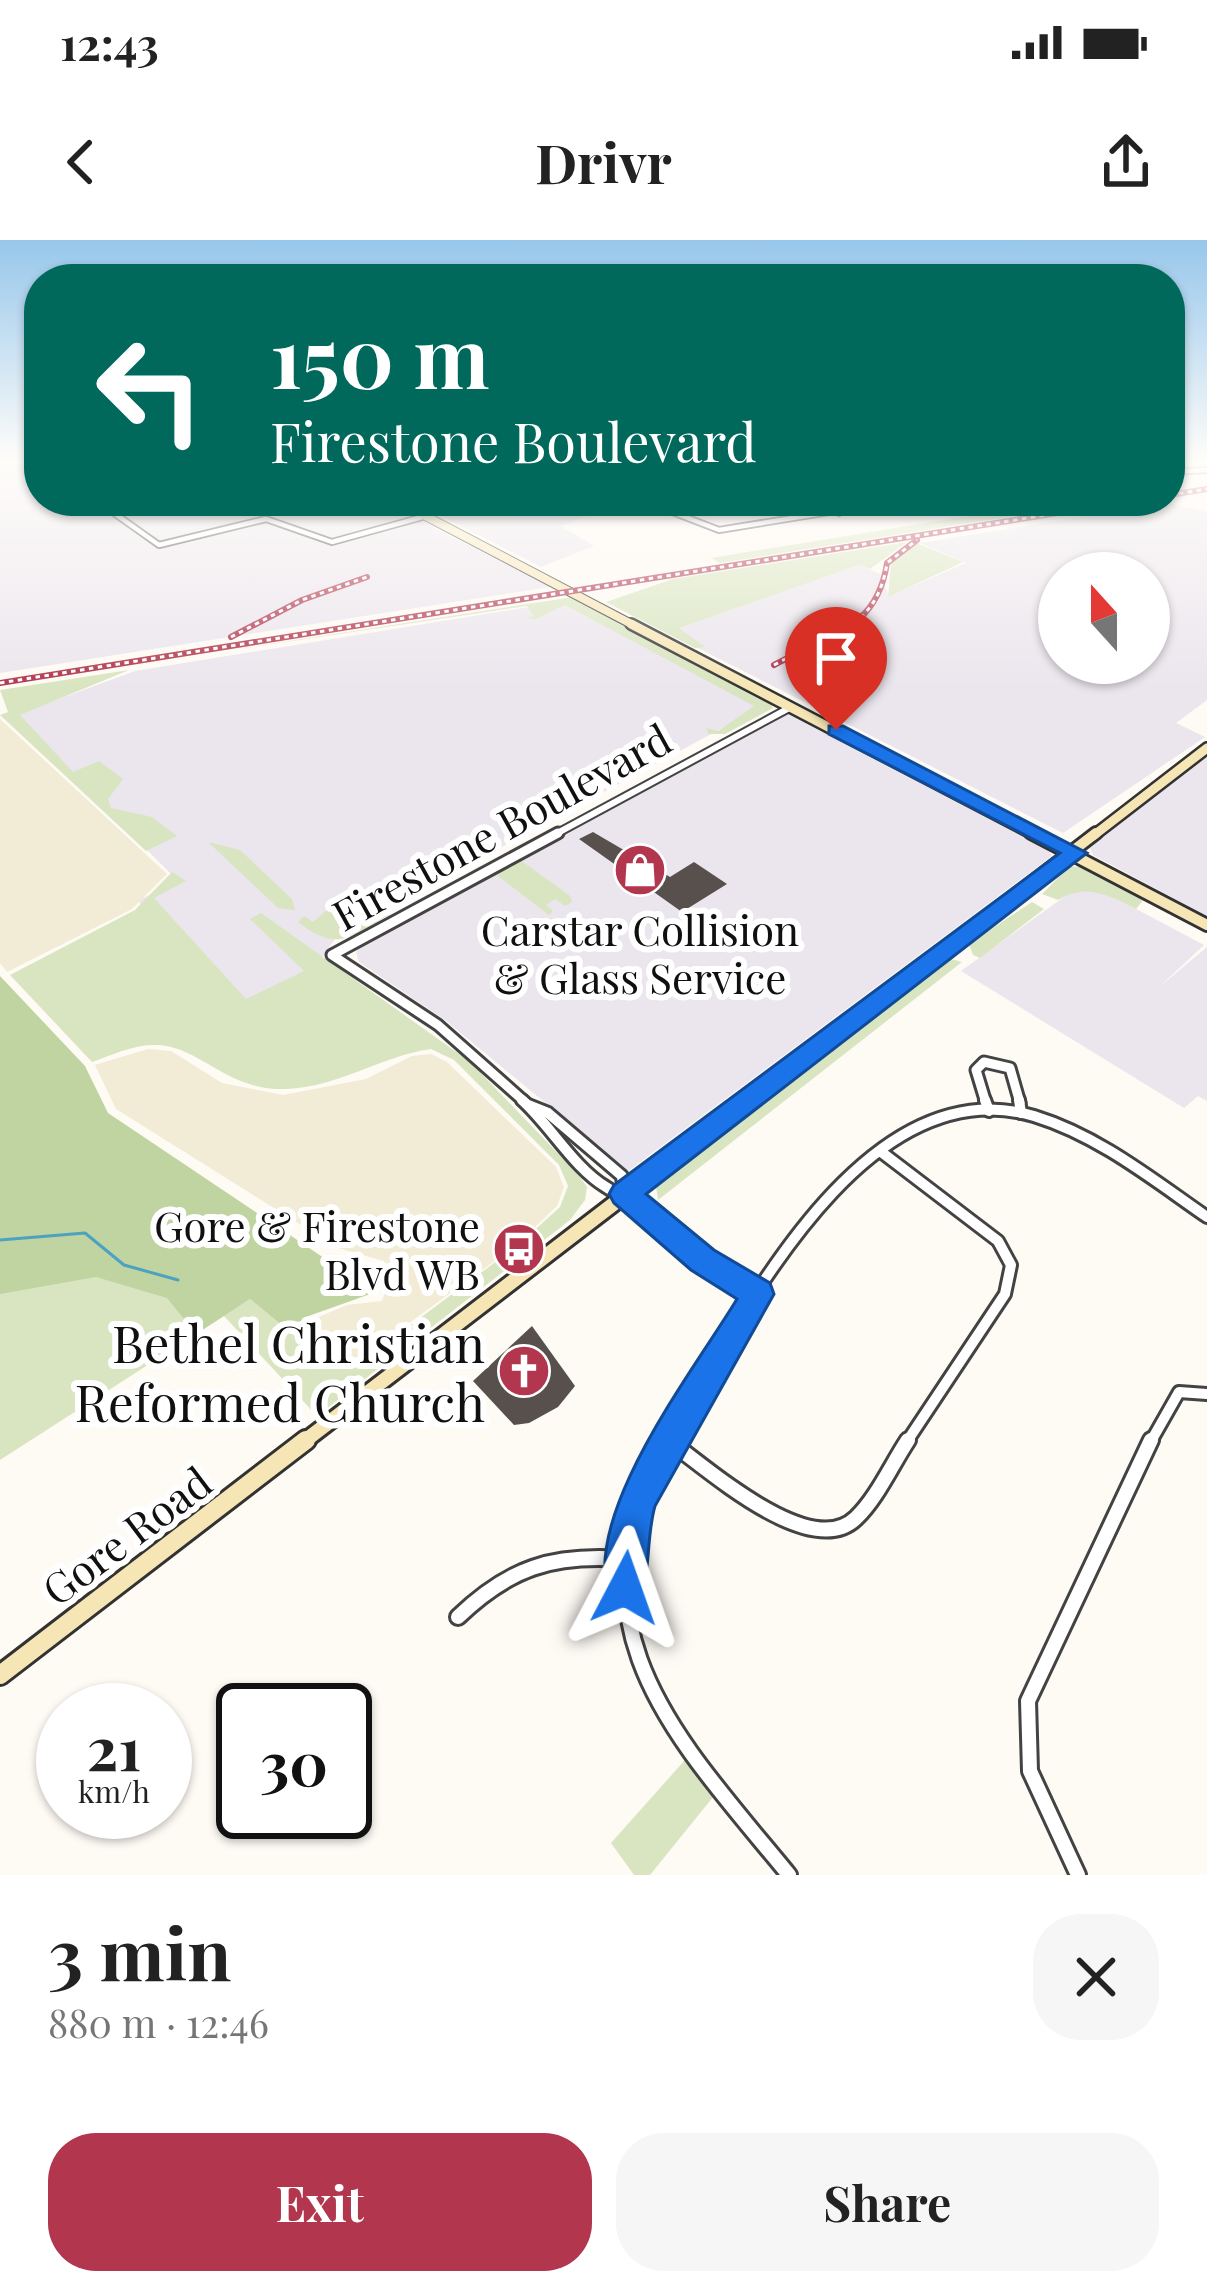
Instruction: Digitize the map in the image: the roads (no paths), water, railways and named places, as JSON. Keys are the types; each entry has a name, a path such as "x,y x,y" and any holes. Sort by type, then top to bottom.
{"main road":[{"path":"467,537 1207,925"},
{"name":"Gore Road","path":"0,1675 1207,748"}],"street":[{"path":"148,537 159,545 191,537"},
{"path":"319,537 332,542 349,537"},
{"name":"Firestone Boulevard","path":"758,1294 702,1260 624,1194 604,1187 528,1105 438,1025 332,955 791,707"},
{"path":"989,1111 976,1070 984,1062 1010,1068 1017,1078 1021,1113"},
{"name":"Firestone Boulevard","path":"528,1105 548,1113 622,1176 624,1194"},
{"path":"789,1875 668,1722 641,1672 626,1618 623,1559 638,1498 758,1294 815,1215 880,1151 931,1119 989,1111 1021,1113 1072,1128 1207,1217"},
{"path":"669,1441 776,1517 823,1532 854,1521 1005,1294 1011,1265 998,1241 880,1151"},
{"path":"1078,1875 1040,1802 1025,1758 1021,1739 1028,1701 1168,1405 1179,1392 1207,1394"},
{"path":"458,1617 512,1568 546,1557 623,1559"}],"waterway":[{"path":"0,1240 85,1233 124,1265 178,1280"}],"railway":[{"path":"0,683 907,537"},
{"path":"774,665 861,617 882,585 887,563 917,540"},
{"path":"231,637 302,600 367,577"}],"place":[{"name":"Carstar Collision & Glass Service","path":"640,870"},
{"name":"Gore & Firestone Blvd WB","path":"519,1249"},
{"name":"Bethel Christian Reformed Church","path":"524,1371"}]}
